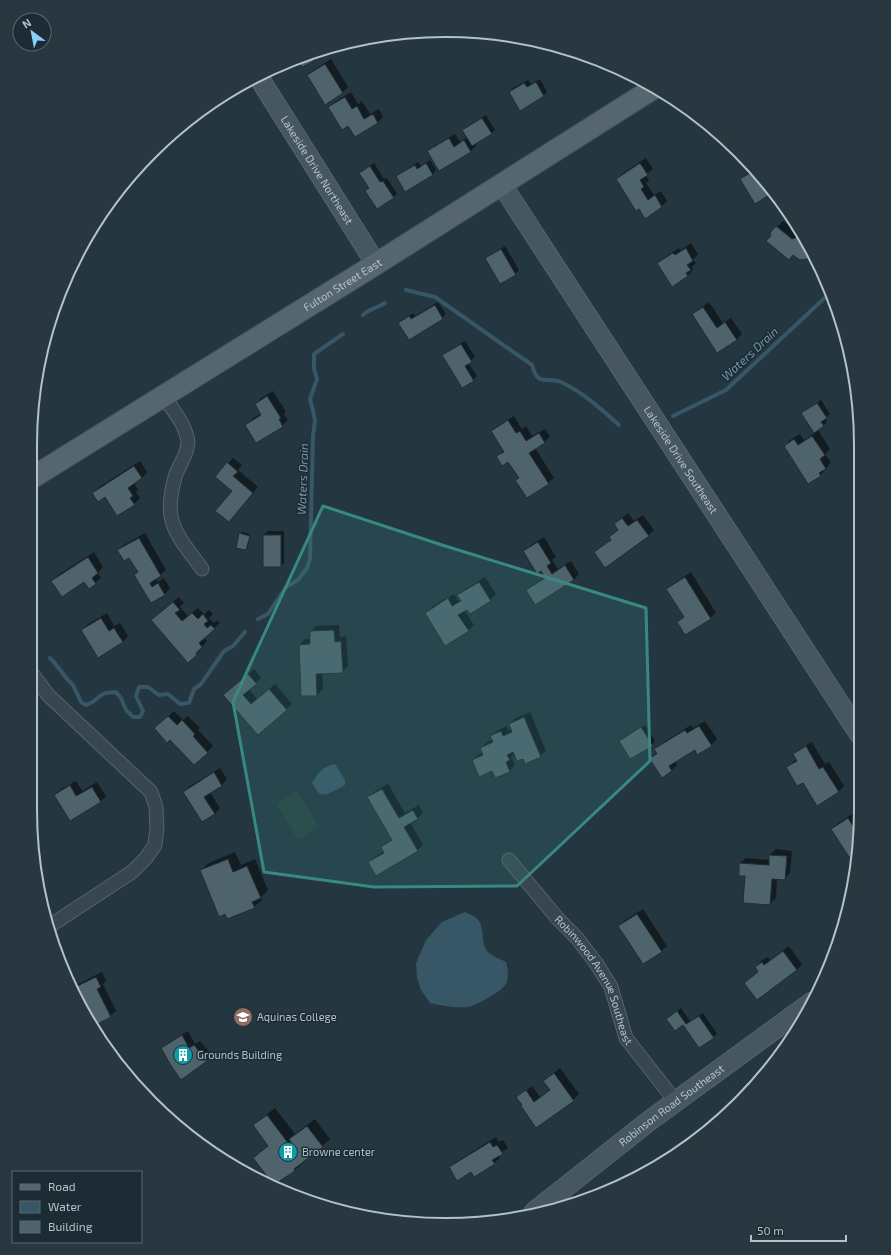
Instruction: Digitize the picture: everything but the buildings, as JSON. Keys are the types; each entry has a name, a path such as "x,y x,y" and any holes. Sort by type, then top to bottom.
{"main road":[{"name":"Fulton Street East","path":"37,475 164,397 649,91"}],"street":[{"name":"Lakeside Drive Northeast","path":"261,81 376,264"},
{"name":"Lakeside Drive Southeast","path":"502,185 854,726"},
{"path":"164,397 180,421 188,444 184,458 176,474 171,495 172,517 178,533 202,569"},
{"path":"37,680 48,695 150,792 156,807 158,827 155,844 146,858 132,872 54,923"},
{"name":"Robinwood Avenue Southeast","path":"509,860 558,919 577,938 596,963 611,987 626,1038 676,1102"},
{"name":"Robinson Road Southeast","path":"541,1206 649,1121 801,1010"}],"highlighted area":[{"path":"323,506 442,545 646,608 650,761 517,886 374,887 264,872 233,702"}],"green space":[{"path":"297,791 319,827 298,840 276,804"}],"water":[{"path":"335,764 345,780 345,785 329,793 323,795 320,794 312,783 321,770 327,766"},
{"path":"465,912 478,919 481,925 483,942 486,950 506,962 508,973 507,982 494,994 472,1006 458,1007 430,1003 421,990 417,978 416,963 426,940 442,922"}],"waterway":[{"name":"Waters Drain","path":"406,290 435,297 532,365 537,377 544,380 556,380 569,386 592,402 619,425"},
{"name":"Waters Drain","path":"673,416 726,390 826,297"},
{"name":"Waters Drain","path":"363,315 385,303"},
{"name":"Waters Drain","path":"258,619 268,614 286,587 298,580 307,568 310,559 313,436 315,421 310,399 317,379 314,369 314,354 343,334"},
{"name":"Waters Drain","path":"50,658 73,685 81,702 86,705 92,703 103,694 116,692 121,698 126,710 133,717 140,717 143,711 136,696 139,687 148,687 159,695 168,694 180,704 189,703 194,689 201,684 224,651 233,646 245,632"}],"place":[{"name":"Aquinas College","path":"243,1017"},
{"name":"Grounds Building","path":"183,1055"},
{"name":"Browne center","path":"288,1152"}]}
